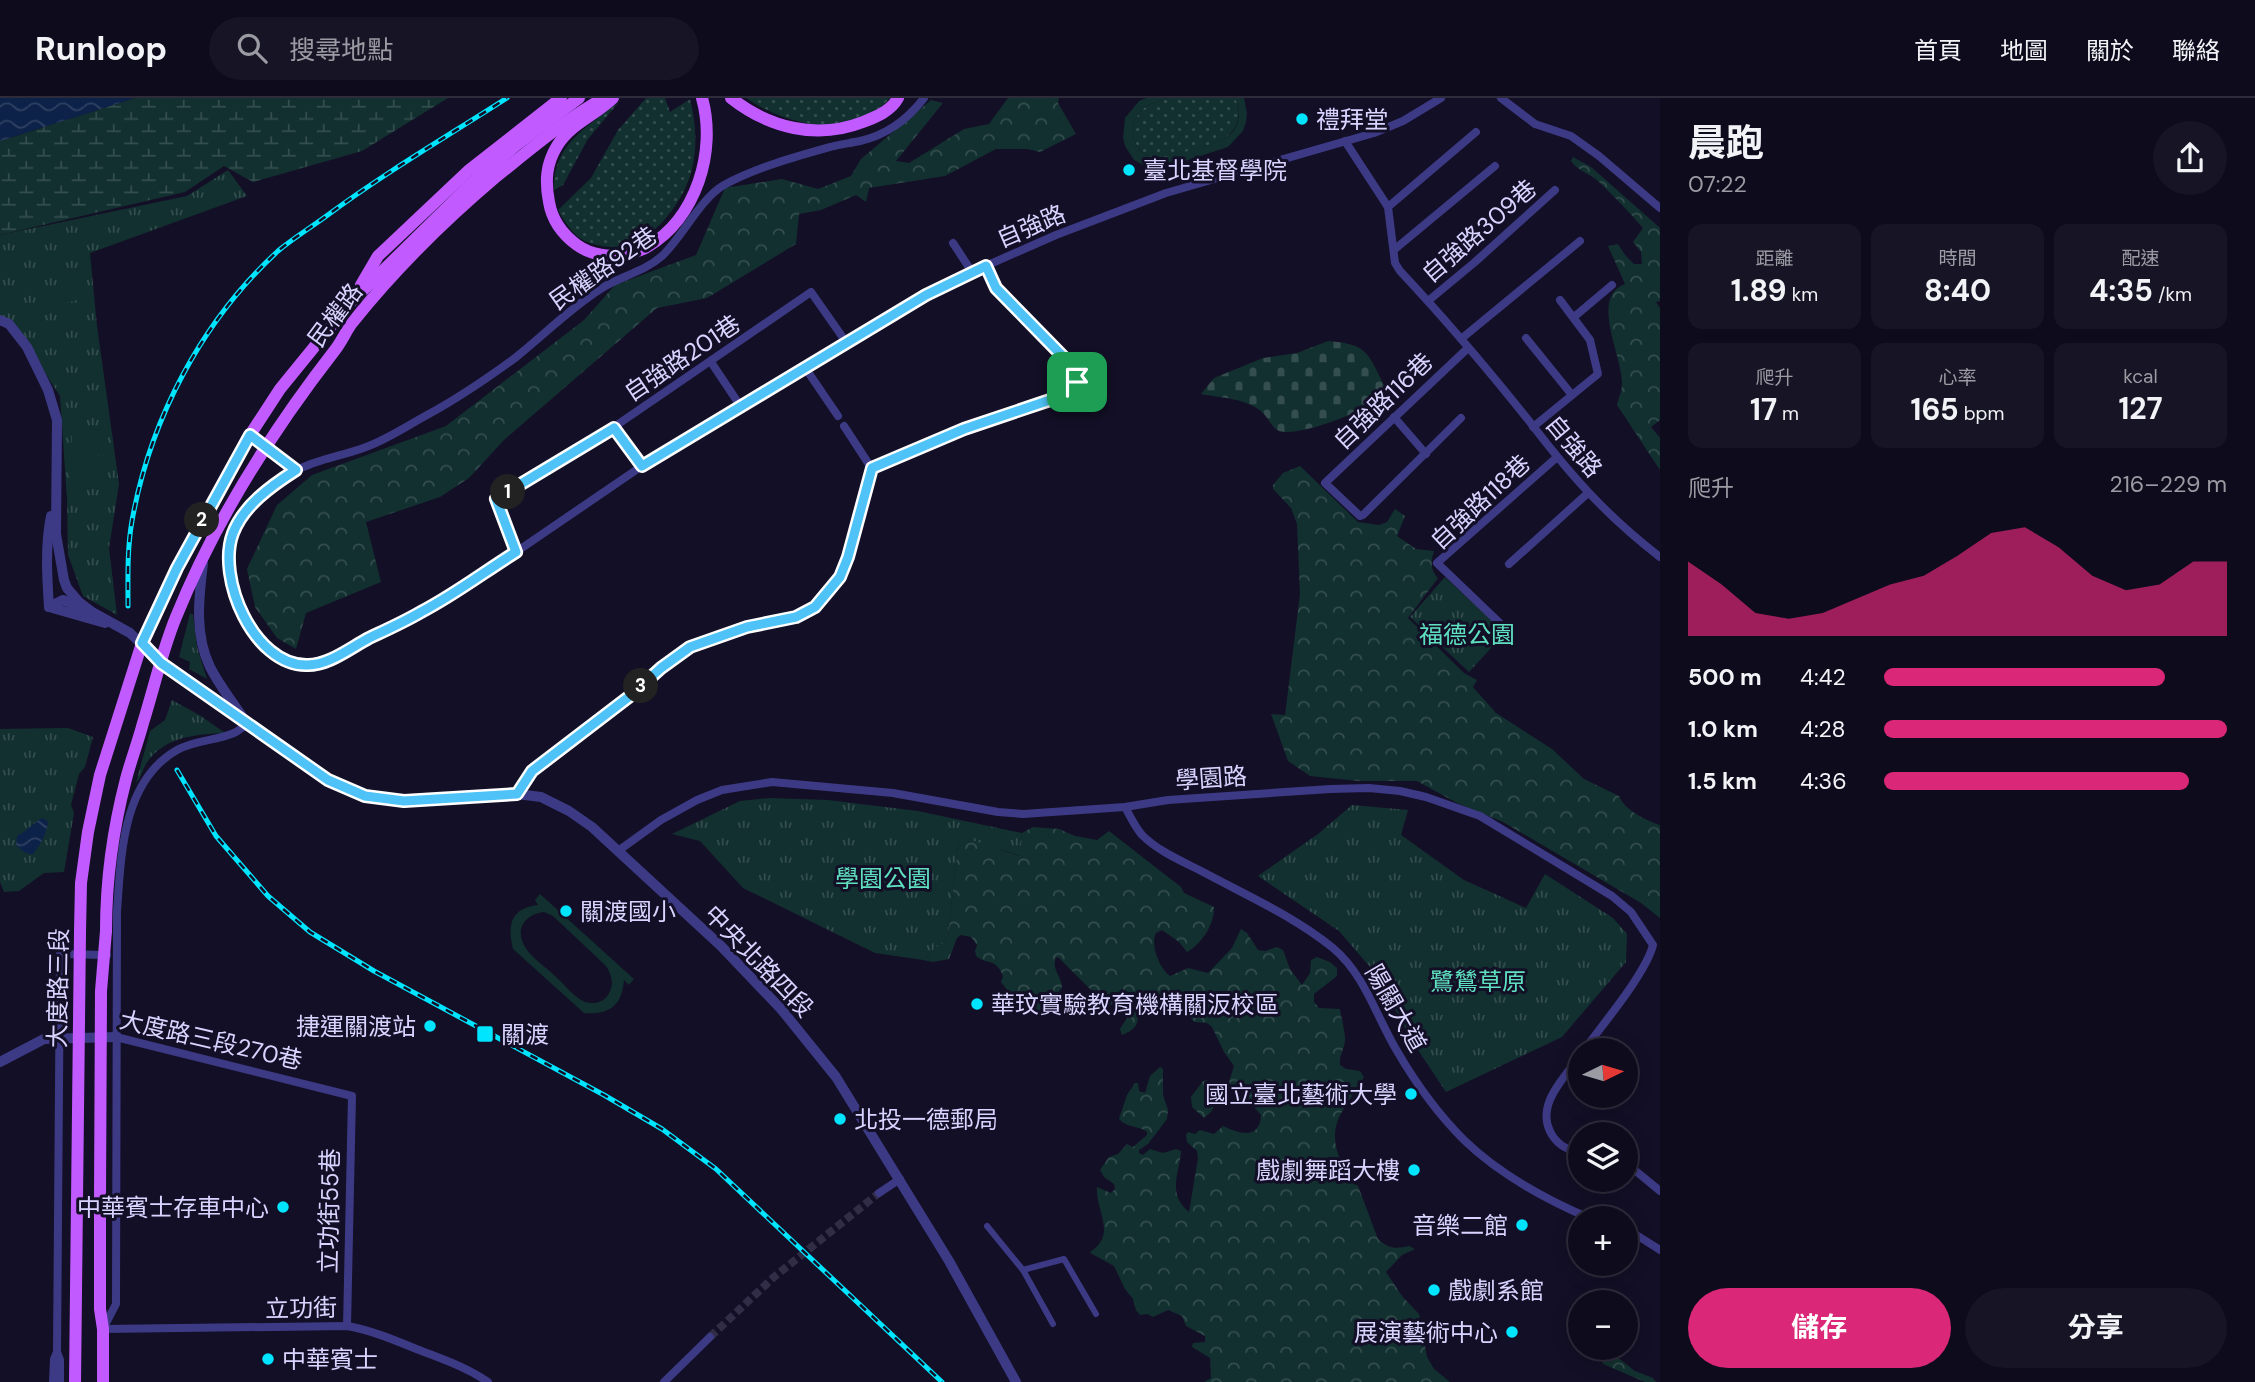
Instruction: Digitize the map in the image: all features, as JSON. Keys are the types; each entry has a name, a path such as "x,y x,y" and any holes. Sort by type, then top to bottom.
{"main road":[{"path":"350,303 378,256 468,171 561,98"},
{"name":"民權路","path":"175,619 203,555 266,446 350,326 393,274 519,150 579,98"},
{"name":"民權路","path":"158,605 250,435 280,389 328,328 471,183 604,98"},
{"path":"613,98 571,130 557,145 546,170 546,190 551,215 565,236 586,252 616,257 645,249 667,233 685,209 698,183 707,147 706,110 702,98"},
{"path":"731,98 766,119 792,129 821,132 851,127 879,115 898,98"},
{"name":"大度路三段","path":"75,1382 81,883 100,775 142,643 158,605"},
{"name":"大度路三段","path":"103,1382 103,1329 100,1309 101,991 106,891 113,837 126,777 175,619"}],"street":[{"name":"民權路92巷","path":"296,470 368,447 429,414 514,359 603,287 635,274 660,257 684,231 714,191 759,170 882,134 902,121 924,98"},
{"path":"1345,141 1403,121 1441,98"},
{"path":"1501,98 1535,124 1571,136 1590,149 1660,208"},
{"path":"1388,207 1476,132"},
{"name":"自強路","path":"296,470 266,491 246,511 233,533 230,548 232,590 251,628 269,650 288,664 313,665 423,612 642,466 926,295 1056,235 1166,193 1345,141 1388,207 1395,263 1400,271 1461,339 1556,458 1625,530 1660,557"},
{"path":"1395,249 1495,166"},
{"name":"自強路309巷","path":"1429,301 1555,190"},
{"path":"1461,339 1580,241"},
{"path":"953,243 972,272"},
{"path":"872,468 964,429 1056,398 1083,377 996,288 986,266"},
{"path":"1573,317 1612,285"},
{"name":"自強路201巷","path":"516,552 496,499 614,428 811,292 846,342"},
{"path":"1533,427 1598,374 1590,340 1560,300"},
{"path":"1,320 9,324 27,347 48,390 57,419 56,534 64,580 79,602 92,612"},
{"path":"1526,338 1572,395"},
{"name":"自強路116巷","path":"1426,454 1360,516 1325,483 1468,348"},
{"path":"712,362 741,407"},
{"path":"806,369 838,416"},
{"path":"1394,417 1426,454 1461,418"},
{"path":"517,794 532,771 690,647 747,627 796,617 815,607 840,577 872,468 845,426"},
{"path":"614,428 642,466"},
{"path":"250,435 296,470"},
{"name":"自強路118巷","path":"1509,632 1437,563 1556,458"},
{"path":"49,607 48,532 55,492"},
{"path":"1508,564 1588,493"},
{"path":"203,555 198,608 206,654 210,666 248,724"},
{"path":"49,607 64,600 125,628"},
{"path":"49,607 125,628"},
{"name":"中央北路四段","path":"125,628 161,663 248,724 328,780 365,796 404,801 517,794 541,797 569,811 592,827 721,946 781,1009 836,1077 949,1261 1016,1382"},
{"name":"大度路三段","path":"103,1329 116,1304 117,912 128,821 150,771 160,761 194,742 233,733 248,724"},
{"name":"學園路","path":"618,851 661,820 698,800 722,790 772,782 893,793 998,812 1048,814 1168,800 1330,789 1369,788 1400,791 1480,816 1612,896 1640,922 1653,945 1650,954 1593,1038"},
{"name":"陽關大道","path":"1125,807 1142,834 1164,851 1262,903 1336,950 1359,976 1396,1050 1432,1102 1464,1140 1504,1172 1568,1208"},
{"name":"大度路三段","path":"57,1352 60,954 117,955"},
{"name":"大度路三段270巷","path":"0,1062 44,1039 116,1037 352,1096"},
{"path":"1568,1073 1550,1099 1546,1118 1558,1143 1568,1149"},
{"name":"立功街55巷","path":"346,1325 352,1096"},
{"path":"1638,1173 1660,1191"},
{"path":"879,1193 900,1179"},
{"path":"986,1226 1023,1270 1053,1324"},
{"path":"1638,1236 1660,1250"},
{"path":"1023,1270 1064,1259 1096,1314"},
{"name":"立功街","path":"103,1329 346,1325 362,1328 442,1359 473,1372 488,1382"},
{"path":"664,1382 710,1337"},
{"path":"53,1382 57,1352"},
{"path":"57,1352 60,1360 60,1382"}],"green space":[{"path":"135,98 448,98 362,151 253,182 224,166 185,192 0,235 0,141"},
{"path":"646,98 665,98 670,112 690,99 695,145 686,187 669,214 646,236 618,247 586,241 571,230 558,210 591,178 618,130"},
{"path":"746,98 890,98 875,112 858,120 839,125 820,125 781,116"},
{"path":"1008,98 1059,98 1058,103 1076,134 1040,152 1027,149 996,149 945,176 869,188 866,202 856,195 821,210 799,214 796,244 707,298 657,308 504,440 469,478 440,497 366,522 381,582 306,613 296,649 277,638 255,607 247,569 277,505 312,475 446,426 584,320 615,285 696,255 725,188 782,179 818,189 851,176 861,159 931,100 943,103 896,161 909,163 964,129 989,124"},
{"path":"1146,98 1169,98 1145,107 1134,124 1134,140 1138,147 1143,153 1159,160 1227,137 1235,129 1238,119 1239,108 1235,98 1244,98 1246,122 1243,131 1228,147 1158,170 1149,168 1134,160 1123,138 1125,118 1139,101"},
{"path":"1169,98 1235,98 1238,108 1237,124 1227,137 1215,143 1159,160 1150,157 1143,153 1134,140 1134,124 1145,107"},
{"path":"619,102 588,139 563,185 554,190 555,174 565,149 584,129"},
{"path":"1573,157 1591,167 1660,228 1660,301 1656,302 1660,308 1660,420 1651,427 1660,438 1660,470 1617,405 1622,387 1621,372 1608,314 1609,301 1615,291 1625,284 1608,246 1618,244 1634,264 1642,264 1641,252 1633,242 1643,228 1598,181 1571,161"},
{"path":"228,170 247,196 90,253 97,326 119,484 109,548 117,615 83,596 68,555 60,396 15,327 0,316 0,235 187,196"},
{"path":"77,285 81,299 66,303 62,289"},
{"path":"1328,341 1352,345 1366,353 1386,389 1381,401 1329,423 1286,432 1275,429 1263,413 1249,404 1201,394 1214,378 1263,358 1297,353"},
{"path":"72,429 99,430 97,489 70,488"},
{"path":"1300,466 1358,522 1379,525 1387,522 1395,509 1405,516 1397,536 1416,549 1434,551 1432,565 1438,578 1408,618 1464,673 1477,680 1473,687 1496,713 1552,749 1584,779 1619,796 1631,810 1660,825 1660,918 1641,903 1503,822 1457,803 1417,781 1359,781 1310,776 1288,761 1271,714 1285,715 1300,594 1297,524 1291,508 1273,489 1273,485 1283,473"},
{"name":"福德公園","path":"1445,577 1505,633 1469,672 1410,617"},
{"path":"190,613 193,615 197,647 207,679 189,669 190,662 179,657"},
{"path":"172,700 225,733 192,736 161,748 146,764 136,783 150,731 165,720"},
{"path":"68,728 93,737 71,805 74,813 64,872 44,873 19,891 4,892 0,882 0,729"},
{"name":"學園公園","path":"770,798 828,800 918,811 1022,833 1020,856 959,836 948,936 923,960 875,953 743,888 700,841 672,834 740,801"},
{"name":"鷺鷥草原","path":"1352,805 1408,810 1401,835 1464,880 1526,908 1545,874 1613,918 1627,934 1626,962 1562,1037 1446,1092 1412,1041 1376,974 1339,931 1258,876 1318,834"},
{"path":"1033,827 1059,829 1075,836 1097,840 1109,831 1181,887 1184,893 1214,907 1206,932 1198,944 1187,952 1179,942 1162,930 1156,933 1154,944 1157,956 1162,968 1170,976 1188,968 1208,973 1232,948 1241,929 1247,933 1258,950 1277,947 1283,950 1290,969 1302,985 1310,973 1311,960 1317,957 1337,968 1337,976 1314,994 1314,1002 1319,1008 1340,1009 1345,1038 1340,1065 1346,1069 1360,1071 1364,1077 1339,1118 1335,1138 1337,1150 1348,1177 1358,1186 1378,1239 1389,1246 1409,1246 1415,1249 1402,1255 1386,1272 1402,1296 1419,1314 1427,1357 1434,1369 1450,1382 1204,1382 1211,1378 1210,1358 1192,1347 1193,1343 1205,1342 1205,1336 1186,1326 1182,1316 1168,1310 1153,1317 1140,1315 1114,1266 1090,1252 1103,1238 1104,1230 1097,1187 1111,1193 1115,1189 1114,1184 1104,1177 1100,1170 1109,1157 1118,1154 1127,1144 1133,1147 1147,1135 1144,1130 1125,1124 1119,1119 1127,1095 1135,1083 1138,1083 1139,1091 1145,1093 1150,1076 1160,1067 1163,1069 1167,1119 1139,1153 1143,1155 1150,1149 1163,1153 1176,1149 1181,1151 1176,1190 1182,1205 1189,1212 1198,1158 1197,1151 1187,1142 1188,1132 1195,1134 1200,1130 1214,1134 1223,1126 1242,1133 1253,1132 1260,1123 1261,1115 1238,1088 1220,1093 1211,1112 1204,1118 1192,1107 1191,1097 1203,1081 1218,1087 1229,1082 1234,1066 1212,1027 1207,1023 1195,1022 1186,1014 1180,1000 1158,1004 1143,995 1137,1004 1137,1023 1122,1035 1120,1029 1127,1018 1121,998 1117,998 1112,1005 1105,1004 1059,958 1056,957 1055,966 1062,988 1046,1006 1034,1014 1021,1005 1001,982 1003,976 997,966 976,956 977,945 971,937 961,935 957,938 949,959 933,962 923,960 948,936 959,835 1019,856 1022,833"},
{"path":"540,894 634,979 629,985 624,980 623,989 613,1007 601,1012 584,1013 513,949 513,919 522,910 538,905 535,900","holes":["544,912 553,916 608,969 612,984 603,1000 591,1003 579,999 534,958 524,945 521,933 527,919"]},
{"path":"1602,1360 1621,1360 1656,1382 1645,1382 1603,1364"}],"water":[{"path":"0,98 135,98 0,141"},
{"path":"42,818 48,821 43,838 33,854 26,853 16,845 17,836"}],"tunnel":[{"path":"710,1337 774,1277 879,1193"}],"railway":[{"path":"128,606 130,532 140,483 152,446 183,374 226,308 289,242 392,171 507,98"},
{"path":"177,770 216,836 268,896 310,932 374,971 662,1129 716,1169 942,1382"}],"place":[{"name":"禮拜堂","path":"1302,119"},
{"name":"臺北基督學院","path":"1129,170"},
{"name":"關渡國小","path":"566,911"},
{"name":"華玟實驗教育機構關汳校區","path":"977,1004"},
{"name":"捷運關渡站","path":"430,1026"},
{"name":"關渡","path":"485,1034"},
{"name":"國立臺北藝術大學","path":"1411,1094"},
{"name":"北投一德郵局","path":"840,1119"},
{"name":"戲劇舞蹈大樓","path":"1414,1170"},
{"name":"中華賓士存車中心","path":"283,1207"},
{"name":"音樂二館","path":"1522,1225"},
{"name":"戲劇系館","path":"1434,1290"},
{"name":"展演藝術中心","path":"1512,1332"},
{"name":"中華賓士","path":"268,1359"}],"route":[{"path":"986,266 996,288 1083,377 1077,382 1056,398 964,429 872,468 840,577 815,607 796,617 747,627 690,647 532,771 517,794 404,801 365,796 328,780 161,663 142,643 177,568 250,435 296,470 266,491 246,511 233,533 229,569 232,590 251,628 269,650 288,664 305,666 321,663 423,612 516,552 496,499 614,428 642,466 926,295 986,266"}]}
